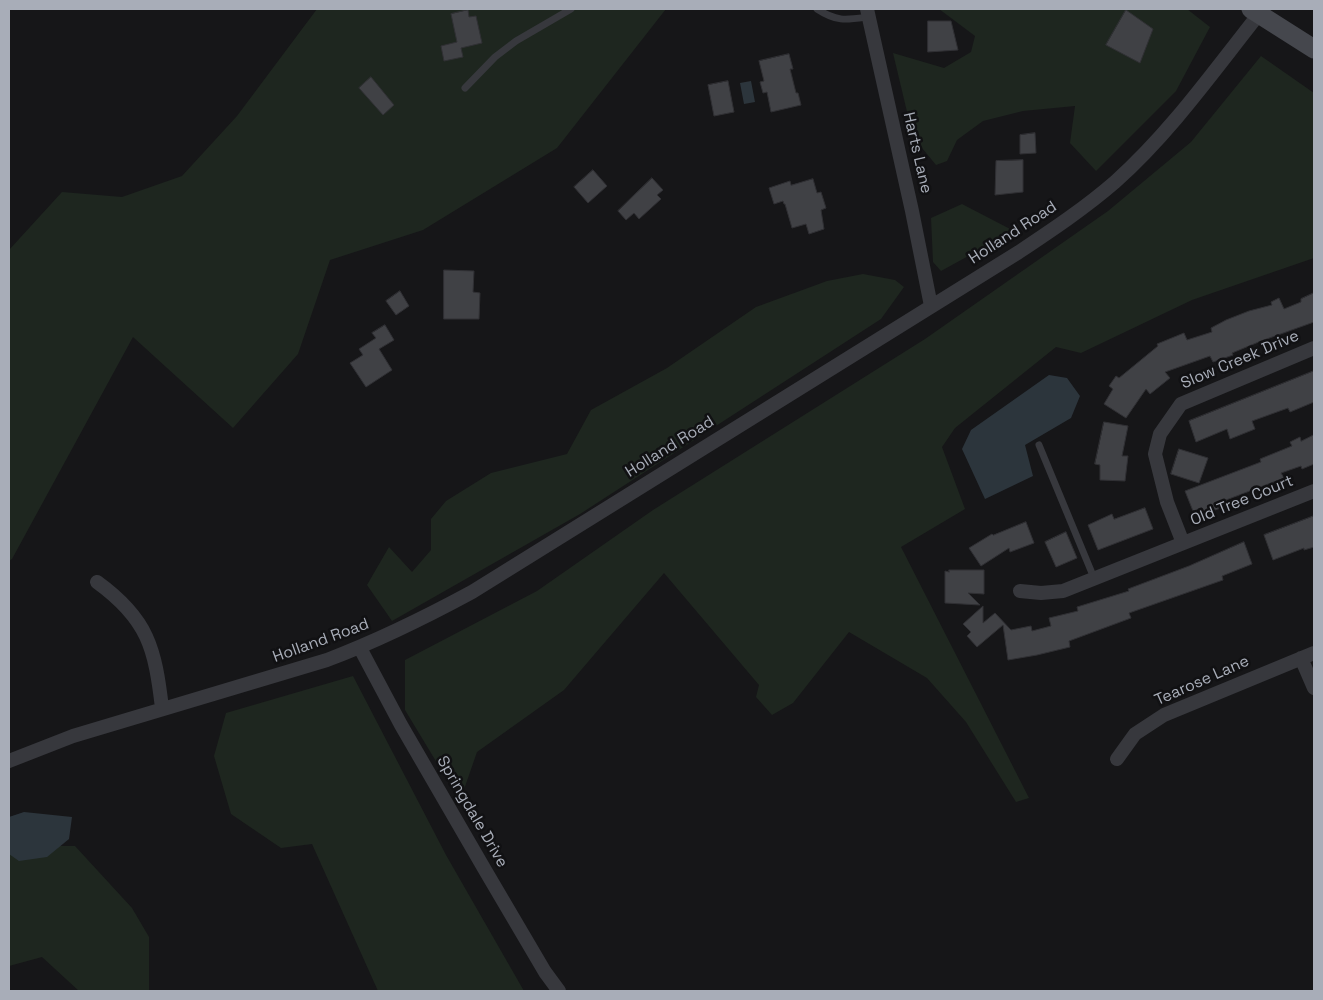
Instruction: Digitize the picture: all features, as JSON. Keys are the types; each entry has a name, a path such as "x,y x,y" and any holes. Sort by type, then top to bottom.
{"main road":[{"path":"1255,11 1314,49"}],"street":[{"name":"Holland Road","path":"9,761 73,736 162,708 288,673 360,648 413,624 472,592 1058,226 1116,181 1171,126 1255,11"},
{"name":"Harts Lane","path":"868,13 931,306"},
{"name":"Slow Creek Drive","path":"1183,543 1167,502 1155,454 1160,434 1181,404 1314,348"},
{"name":"Old Tree Court","path":"1020,591 1041,594 1063,591 1314,491"},
{"path":"97,582 125,605 142,628 156,664 162,708"},
{"name":"Springdale Drive","path":"360,648 401,725 485,870 545,972 559,991"},
{"name":"Tearose Lane","path":"1116,759 1135,734 1164,715 1314,653"},
{"path":"1301,658 1314,688"}],"lane":[{"path":"465,88 495,58 516,41 571,9"},
{"path":"817,9 838,20 845,21 868,13"},
{"path":"1039,445 1094,578"}],"shaded area":[{"path":"317,9 666,9 557,148 423,230 330,260 298,354 233,428 133,337 12,559 9,561 9,250 62,192 122,197 182,176 237,116"},
{"path":"939,9 1187,9 1210,27 1176,91 1096,171 1070,143 1075,106 1023,111 983,121 957,140 947,161 936,165 913,137 893,53 944,68 971,52 975,36"},
{"path":"1261,56 1314,93 1314,258 1192,300 1081,353 1056,347 955,428 942,447 965,509 901,547 1029,798 1016,802 966,722 927,678 849,632 793,703 772,715 756,697 759,685 664,573 564,690 477,752 460,801 405,710 405,660 537,591 653,510 925,339 1108,211 1191,142"},
{"path":"751,81 755,102 744,104 740,83"},
{"path":"962,204 1014,231 941,271 933,262 931,218"},
{"path":"863,274 895,280 904,287 881,319 580,514 392,621 367,585 389,547 412,572 431,550 431,519 446,501 491,473 567,454 591,410 667,368 756,307 827,281"},
{"path":"1049,375 1067,378 1080,396 1071,418 1025,445 1033,476 985,499 962,449 971,430"},
{"path":"353,676 446,855 524,991 378,991 312,844 281,848 231,814 214,756 226,713"},
{"path":"24,812 72,817 69,839 47,857 19,861 9,854 9,817"},
{"path":"9,846 75,846 132,908 149,937 149,990 79,991 42,957 9,966"}],"building":[{"path":"468,10 469,17 476,16 482,43 461,48 463,57 444,61 441,46 457,42 451,14"},
{"path":"1126,10 1153,29 1140,63 1106,45"},
{"path":"928,21 951,21 958,50 928,52"},
{"path":"789,54 793,69 790,69 801,105 771,112 767,92 763,93 760,82 764,81 759,61"},
{"path":"371,77 394,105 383,115 359,88"},
{"path":"728,81 734,112 714,116 708,85"},
{"path":"1035,133 1036,153 1020,154 1020,135"},
{"path":"1023,160 1023,192 995,195 996,161"},
{"path":"593,170 607,186 588,203 574,187"},
{"path":"652,178 663,190 657,195 661,199 639,219 634,213 626,220 618,211"},
{"path":"813,179 817,193 821,192 826,208 821,210 824,229 809,234 806,224 792,228 785,204 783,201 774,204 769,188 790,181 791,185"},
{"path":"444,270 474,271 473,292 480,293 479,319 444,319"},
{"path":"400,291 409,306 396,315 386,301"},
{"path":"1314,293 1314,322 1261,341 1232,353 1233,355 1213,362 1210,356 1165,372 1170,378 1150,394 1146,389 1126,418 1104,404 1113,389 1109,386 1116,376 1119,378 1158,346 1157,344 1184,333 1187,340 1212,332 1211,328 1226,320 1272,305 1271,302 1279,298 1284,309 1301,302 1301,299"},
{"path":"385,325 394,340 379,349 392,370 366,387 350,363 363,355 359,349 376,338 372,333"},
{"path":"1314,371 1314,402 1290,412 1288,408 1252,421 1255,429 1230,439 1227,429 1196,442 1189,421"},
{"path":"1104,422 1128,426 1122,456 1128,456 1125,481 1100,480 1100,465 1095,464"},
{"path":"1314,435 1314,464 1302,469 1301,466 1281,473 1284,478 1226,500 1228,505 1205,514 1202,508 1193,511 1185,491 1261,462 1260,459 1292,446 1290,442 1300,437 1301,441"},
{"path":"1179,449 1208,458 1199,483 1171,474"},
{"path":"1145,508 1153,529 1098,550 1088,525 1112,514 1114,519"},
{"path":"1314,516 1314,547 1304,550 1304,548 1273,560 1264,535"},
{"path":"1026,522 1034,543 1010,552 1009,548 981,566 969,548 992,534"},
{"path":"1066,532 1077,558 1056,567 1045,542"},
{"path":"1244,542 1252,564 1222,576 1223,580 1129,613 1131,618 1069,641 1070,647 1008,660 1003,625 977,647 967,636 971,632 963,624 983,606 983,623 995,613 1011,630 1031,626 1032,631 1051,626 1049,618 1078,611 1077,607 1129,591 1128,589 1189,566"},
{"path":"949,570 984,570 984,594 968,593 980,605 945,603 945,571 949,572"}]}
